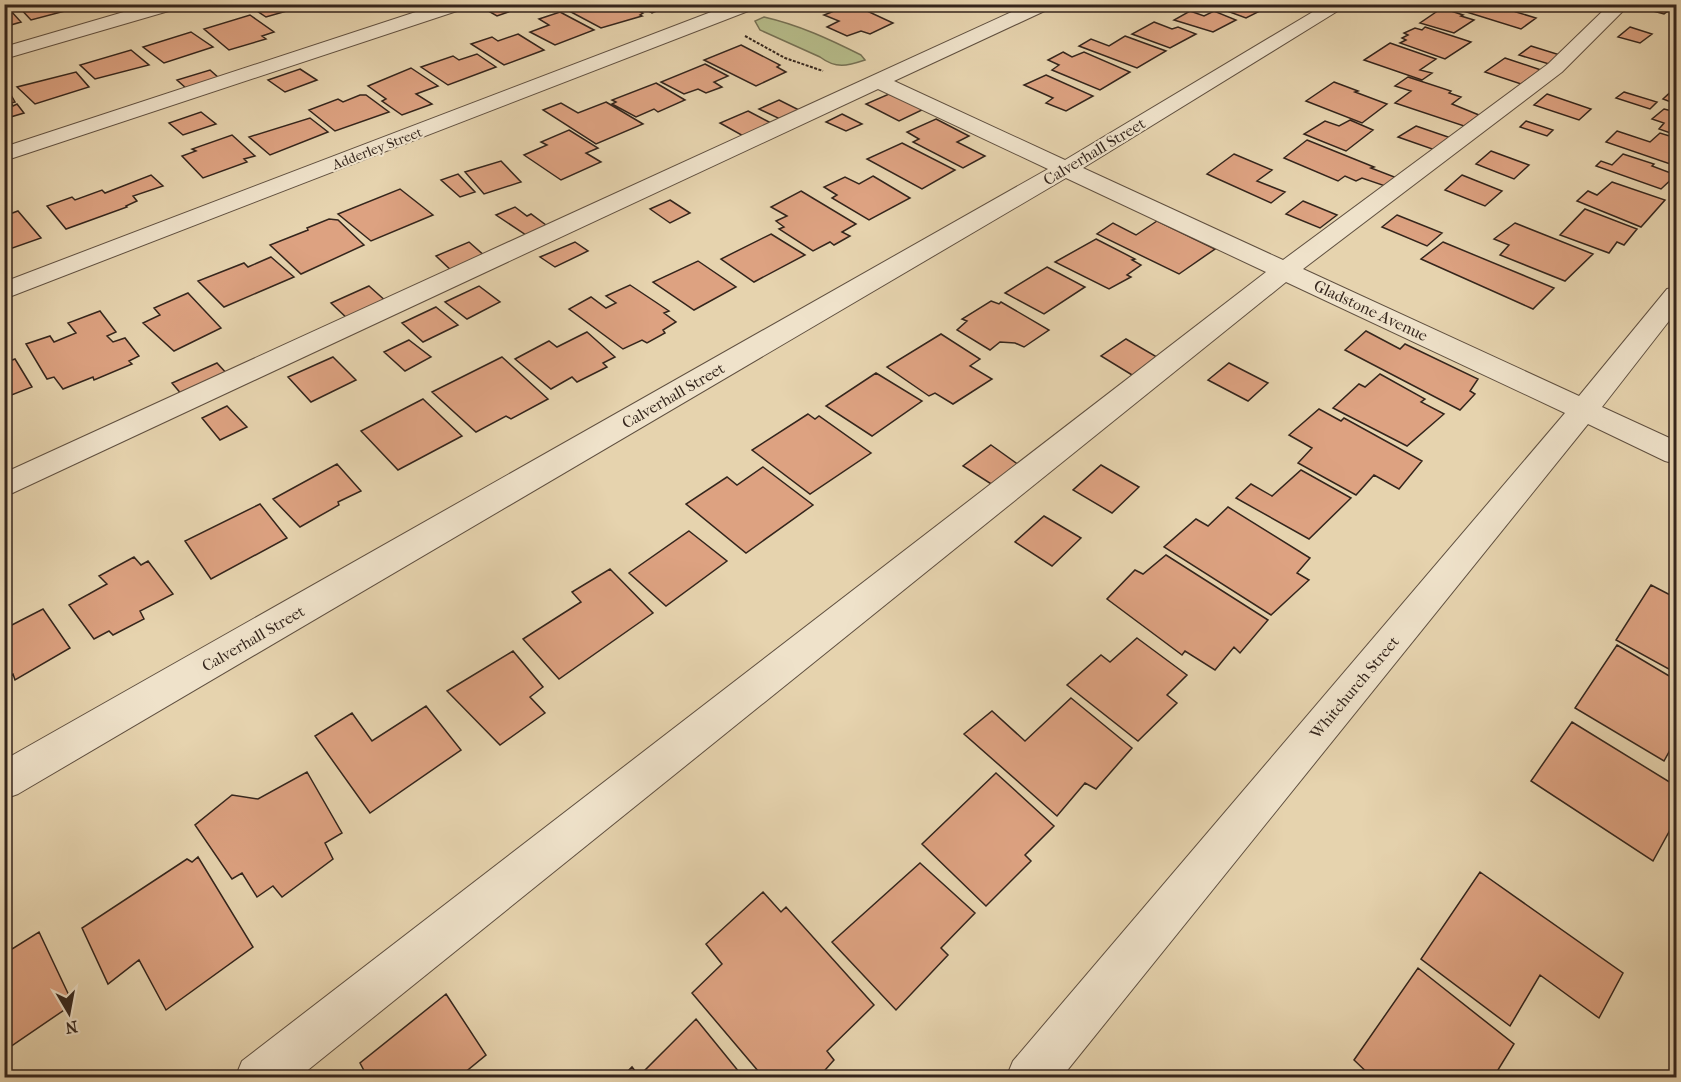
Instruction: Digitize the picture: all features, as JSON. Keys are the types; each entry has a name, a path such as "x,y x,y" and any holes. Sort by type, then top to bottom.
{"street":[{"path":"4,53 173,4"},
{"path":"4,154 460,4"},
{"name":"Adderley Street","path":"4,291 715,9 750,4"},
{"path":"4,486 1045,4"},
{"name":"Calverhall Street","path":"4,781 1065,169 1340,4"},
{"path":"260,1077 1285,270 1555,68 1621,4"},
{"name":"Gladstone Avenue","path":"879,82 1677,453"},
{"name":"Whitchurch Street","path":"1030,1077 1677,295"}],"path":[{"path":"715,9 734,30 785,58 817,71 852,73 879,82"}],"green space":[{"path":"764,17 814,33 861,55 865,60 847,65 837,65 826,61 760,30 755,21"}],"building":[{"path":"24,4 83,4 84,6 31,20 18,6"},
{"path":"288,4 291,6 286,8 290,10 266,17 248,5"},
{"path":"489,4 522,4 525,6 497,16 481,7"},
{"path":"556,4 624,4 643,13 640,15 642,16 601,28"},
{"path":"637,4 664,4 659,6 664,8 652,13"},
{"path":"852,4 893,23 870,34 861,31 847,36 827,27 839,21 824,15"},
{"path":"1208,4 1262,4 1256,8 1262,10 1246,18"},
{"path":"1505,4 1520,9 1516,12 1536,18 1521,29 1444,5"},
{"path":"1640,4 1675,6 1664,14 1638,7"},
{"path":"1442,8 1474,20 1454,33 1420,23"},
{"path":"10,10 21,22 4,27 4,11"},
{"path":"1190,11 1204,16 1214,11 1236,20 1213,32 1174,20"},
{"path":"560,12 594,30 555,45 530,32 549,25 539,19"},
{"path":"250,15 274,32 262,36 266,39 229,50 204,29"},
{"path":"1154,22 1196,34 1170,48 1132,34"},
{"path":"1425,27 1471,42 1445,59 1400,43 1406,40 1402,38 1408,35 1404,33 1415,28 1422,30"},
{"path":"1630,27 1652,34 1640,43 1618,37"},
{"path":"191,32 213,47 164,63 143,47"},
{"path":"518,34 544,50 504,65 471,44 492,37 498,41"},
{"path":"1125,36 1166,51 1137,68 1079,46 1091,39 1109,46"},
{"path":"1390,43 1436,59 1420,70 1432,73 1422,80 1364,60"},
{"path":"741,45 780,65 777,67 786,72 756,86 704,60"},
{"path":"1531,46 1560,55 1549,64 1519,55"},
{"path":"131,50 149,65 95,79 80,65"},
{"path":"1063,52 1072,57 1084,52 1130,72 1100,90 1052,70 1059,65 1048,60"},
{"path":"477,54 496,67 448,85 421,67 453,56 459,60"},
{"path":"1505,58 1541,70 1521,84 1485,72"},
{"path":"705,64 728,76 714,82 722,87 706,93 698,89 684,94 661,82"},
{"path":"411,68 438,86 416,94 432,104 402,115 382,101 386,99 368,86"},
{"path":"300,69 317,80 285,92 268,80"},
{"path":"210,70 220,79 187,89 177,80"},
{"path":"76,72 89,87 35,104 17,87"},
{"path":"1046,75 1093,96 1066,111 1046,103 1053,98 1024,85"},
{"path":"1408,77 1451,91 1449,93 1461,97 1452,104 1479,115 1464,126 1395,103 1411,91 1395,86"},
{"path":"1334,82 1387,104 1362,123 1306,101"},
{"path":"656,83 685,100 658,112 654,109 636,117 612,104 616,102 612,100"},
{"path":"1676,87 1676,104 1663,99"},
{"path":"1624,92 1657,102 1650,109 1616,98"},
{"path":"889,94 901,97 924,109 899,121 866,104"},
{"path":"1547,94 1591,109 1579,120 1534,105"},
{"path":"11,95 15,102 11,103 13,106 17,104 24,113 4,119 4,97"},
{"path":"366,95 389,112 335,131 309,110 338,99 343,102"},
{"path":"779,100 799,110 780,119 759,109"},
{"path":"606,102 643,124 596,144 543,110 561,103 578,113"},
{"path":"1664,109 1676,112 1676,135 1659,129 1664,123 1652,119"},
{"path":"748,111 773,124 745,137 720,123"},
{"path":"201,112 216,124 183,135 169,123"},
{"path":"842,114 862,124 846,131 826,122"},
{"path":"310,118 328,132 270,155 249,137"},
{"path":"936,119 969,136 957,142 985,156 963,168 913,142 919,139 907,132"},
{"path":"1350,120 1373,130 1346,151 1304,134 1325,121 1339,126"},
{"path":"1526,121 1553,130 1547,136 1520,127"},
{"path":"1416,126 1451,138 1435,150 1398,137"},
{"path":"569,130 598,148 586,153 601,162 561,180 524,155 547,145 541,142"},
{"path":"1617,131 1650,142 1660,133 1676,138 1676,166 1606,142"},
{"path":"232,135 255,156 244,159 247,162 203,178 182,156 196,151 192,149"},
{"path":"1307,140 1397,178 1388,187 1362,178 1356,181 1345,176 1338,181 1284,158"},
{"path":"902,143 955,170 922,189 867,159"},
{"path":"1491,151 1529,165 1514,179 1476,164"},
{"path":"1234,154 1272,170 1257,181 1285,192 1271,203 1207,174"},
{"path":"1623,154 1654,164 1652,166 1676,175 1661,189 1596,166 1601,161 1612,165"},
{"path":"501,161 521,182 484,194 465,172"},
{"path":"458,174 475,192 460,197 441,180"},
{"path":"151,175 163,186 133,196 137,201 127,207 66,229 47,206 72,197 75,200 102,190 105,193"},
{"path":"1462,175 1502,191 1485,206 1445,190"},
{"path":"873,176 910,198 869,220 832,198 837,195 824,187 845,177 859,184"},
{"path":"1612,182 1665,200 1641,227 1577,201 1588,191 1597,195"},
{"path":"400,189 433,215 371,241 338,214"},
{"path":"801,191 856,224 842,232 850,236 834,245 830,242 813,251 779,229 784,227 776,221 787,216 771,207"},
{"path":"670,200 690,213 670,223 650,209"},
{"path":"1303,201 1337,215 1320,228 1286,214"},
{"path":"515,207 527,216 531,214 550,228 529,237 496,215"},
{"path":"1585,209 1637,229 1624,245 1617,242 1609,253 1560,235"},
{"path":"18,211 41,238 4,251 4,216"},
{"path":"1397,215 1442,233 1427,246 1382,227"},
{"path":"329,219 338,220 364,245 301,274 270,245 308,230 307,228"},
{"path":"1157,221 1215,249 1179,274 1097,234 1113,223 1136,235"},
{"path":"1515,223 1593,254 1565,281 1500,255 1509,245 1494,239"},
{"path":"771,234 805,255 754,282 721,259"},
{"path":"1096,239 1135,259 1132,260 1141,265 1127,275 1131,277 1109,289 1055,262"},
{"path":"469,242 486,257 453,272 436,256"},
{"path":"575,242 588,251 555,267 540,257"},
{"path":"1443,242 1554,288 1533,309 1421,259"},
{"path":"271,257 294,277 224,307 198,281 244,263 248,267"},
{"path":"698,261 736,287 694,310 653,282"},
{"path":"1047,267 1085,287 1044,314 1005,293"},
{"path":"630,285 669,311 664,313 676,322 663,330 665,333 647,343 642,340 623,349 569,309 591,297 606,308 616,303 606,296"},
{"path":"369,286 388,303 349,320 331,303"},
{"path":"479,286 500,302 467,319 445,302"},
{"path":"188,293 221,328 174,351 143,323 160,315 154,308"},
{"path":"991,301 999,304 1001,302 1049,330 1024,347 1015,343 1000,342 990,350 957,330 967,321 962,319"},
{"path":"436,307 458,325 423,342 402,323"},
{"path":"100,311 116,332 107,336 113,342 125,338 139,356 129,361 132,364 94,380 93,377 63,389 54,377 47,379 26,344 50,336 54,342 76,333 68,323"},
{"path":"1366,331 1400,349 1405,344 1478,379 1470,391 1475,394 1460,410 1345,350"},
{"path":"587,332 615,357 603,363 607,367 577,382 572,377 551,389 515,359 549,341 557,347"},
{"path":"941,334 980,359 970,366 992,379 953,404 935,393 929,396 887,367"},
{"path":"1126,339 1162,360 1137,378 1101,356"},
{"path":"409,340 431,357 405,371 384,352"},
{"path":"333,357 356,380 311,402 288,377"},
{"path":"502,357 548,399 511,419 506,416 476,432 432,392"},
{"path":"15,359 32,387 4,398 4,363"},
{"path":"217,363 229,376 183,396 172,383"},
{"path":"1229,363 1268,383 1248,401 1208,380"},
{"path":"876,373 922,401 872,436 826,406"},
{"path":"1380,374 1425,399 1421,402 1444,414 1407,446 1333,408 1359,384 1365,387"},
{"path":"423,399 462,436 398,470 361,431"},
{"path":"227,406 247,427 220,440 202,418"},
{"path":"1319,409 1341,421 1344,418 1422,461 1399,489 1374,475 1356,495 1298,463 1312,448 1289,435"},
{"path":"808,414 815,419 819,416 871,453 810,494 752,450"},
{"path":"991,445 1023,468 996,487 963,466"},
{"path":"337,464 361,491 338,502 339,505 300,527 273,499"},
{"path":"1101,465 1139,487 1112,513 1073,490"},
{"path":"763,467 813,505 746,553 686,504 727,477 737,485"},
{"path":"1301,470 1351,498 1309,539 1236,498 1251,484 1272,496"},
{"path":"260,504 287,538 211,579 185,541"},
{"path":"1228,507 1310,558 1297,573 1309,580 1271,615 1164,547 1196,519 1208,526"},
{"path":"1044,516 1081,538 1052,566 1015,542"},
{"path":"689,531 727,561 666,606 629,573"},
{"path":"1166,555 1268,620 1240,653 1234,647 1215,670 1185,651 1182,655 1107,599 1135,570 1143,574"},
{"path":"134,557 141,565 148,561 173,594 140,611 144,619 113,635 109,631 94,639 69,605 107,584 99,576"},
{"path":"610,569 653,613 559,679 523,639 581,602 572,592"},
{"path":"1651,585 1676,598 1676,673 1616,640"},
{"path":"43,609 70,648 15,680 13,674 4,679 4,629"},
{"path":"1137,638 1187,675 1167,695 1177,703 1138,741 1067,685 1101,655 1110,662"},
{"path":"1617,645 1676,680 1676,739 1664,761 1575,708"},
{"path":"513,651 543,687 530,697 545,713 500,745 447,691"},
{"path":"1071,698 1132,748 1096,789 1085,783 1057,816 964,734 992,711 1025,741"},
{"path":"426,706 461,750 370,813 315,736 352,713 372,741"},
{"path":"1572,722 1676,786 1676,819 1653,861 1531,781"},
{"path":"307,772 342,833 325,843 333,859 282,897 273,886 257,897 242,873 232,879 195,825 232,795 258,799"},
{"path":"996,773 1054,826 1025,855 1031,861 986,906 922,844"},
{"path":"198,857 253,947 166,1010 139,960 108,984 82,928 187,859 192,862"},
{"path":"920,863 975,913 941,948 948,955 896,1010 832,942"},
{"path":"1480,872 1623,973 1599,1018 1540,975 1510,1026 1421,959"},
{"path":"763,892 781,912 786,907 874,1005 827,1051 834,1060 818,1078 764,1078 692,993 722,964 706,944"},
{"path":"39,932 73,1004 4,1051 4,954"},
{"path":"1418,968 1514,1044 1493,1078 1373,1078 1354,1060"},
{"path":"446,994 486,1055 458,1078 368,1078 360,1063"},
{"path":"696,1019 744,1078 621,1078 632,1067 639,1076"}]}
